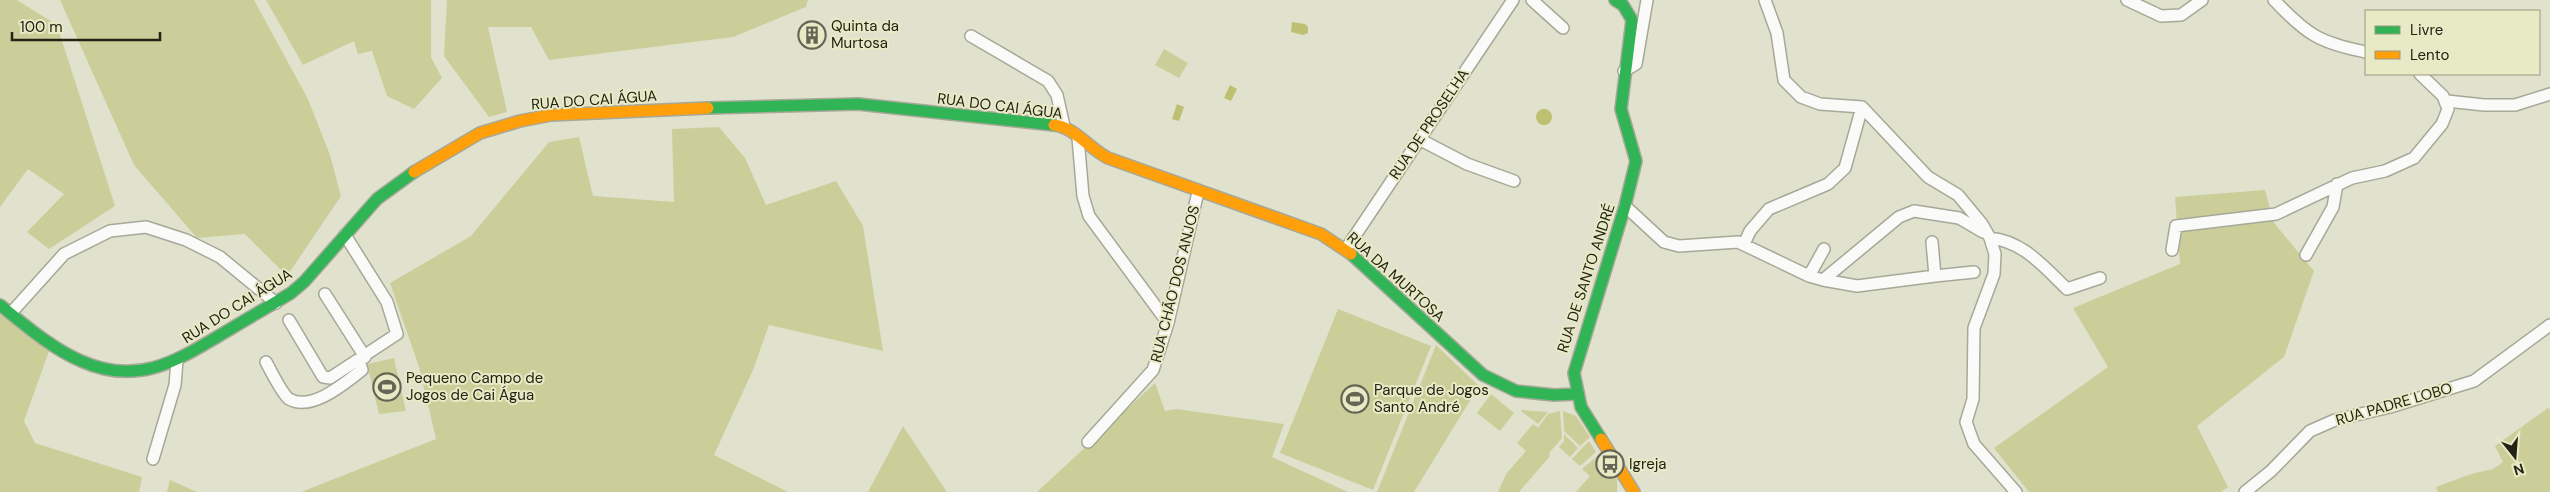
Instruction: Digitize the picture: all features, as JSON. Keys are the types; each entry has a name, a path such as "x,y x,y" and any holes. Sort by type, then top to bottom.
{"street":[{"name":"RUA DE PROSELHA","path":"1346,249 1513,0"},
{"path":"1532,0 1563,28"},
{"name":"RUA DE SANTO ANDRÉ","path":"1615,0 1623,6 1632,20 1621,109 1636,161 1625,206 1574,366 1577,394 1587,417 1631,491"},
{"path":"1625,66 1636,64 1647,0"},
{"path":"1766,0 1777,33 1784,80 1801,97 1820,104 1862,107 1928,177 1958,195 1982,224 1990,238 1995,254 1994,274 1974,328 1973,399 1966,422 1974,444 2016,492"},
{"path":"2127,0 2161,16 2181,15 2202,0"},
{"path":"2274,0 2292,18 2327,43 2365,52"},
{"path":"971,36 1048,81 1056,95 1064,126"},
{"path":"2172,250 2176,226 2276,214 2337,184 2352,178 2385,171 2414,158 2442,124 2448,109 2447,101 2427,78 2422,75"},
{"path":"2447,101 2484,105 2515,105 2550,94"},
{"name":"RUA DO CAI ÁGUA","path":"0,305 62,353 98,369 120,372 142,371 163,367 177,361 276,303 304,282 377,199 424,165 480,133 520,121 551,115 804,104 858,104 1064,126 1078,138"},
{"path":"1744,244 1750,231 1769,209 1828,184 1845,168 1862,107"},
{"path":"1078,138 1082,196 1089,216 1168,323"},
{"name":"RUA DA MURTOSA","path":"1078,138 1108,158 1198,192 1321,234 1346,249 1483,375 1500,385 1516,391 1554,396 1577,394"},
{"path":"1419,139 1467,164 1514,181"},
{"path":"2306,255 2333,207 2337,184"},
{"name":"RUA CHÃO DOS ANJOS","path":"1088,442 1153,370 1168,323 1198,192"},
{"path":"1625,206 1664,242 1679,246 1738,242 1809,276 1823,280 1857,286 1974,272"},
{"path":"1823,280 1899,217 1914,211 1959,218 1977,227 1990,238 2006,240 2035,258 2067,289 2100,278"},
{"path":"11,314 64,254 110,231 146,227 186,240 220,257 276,303"},
{"path":"289,320 323,377 330,378 362,359 397,334 387,302 346,235"},
{"path":"1932,242 1936,276"},
{"path":"1809,276 1824,249"},
{"path":"266,362 288,398 300,402 317,399 337,388 362,370 362,359 325,294"},
{"name":"RUA PADRE LOBO","path":"2245,492 2271,471 2310,431 2335,420 2390,407 2474,381 2550,325"},
{"path":"153,459 175,385 177,361"}],"shaded area":[{"path":"0,0 17,0 57,25 115,206 49,249 27,232 64,194 28,169 0,207"},
{"path":"60,0 254,0 308,99 330,155 341,196 287,276 245,234 197,238 134,165"},
{"path":"266,0 431,0 431,57 442,78 414,109 387,96 372,51 358,54 354,41 303,65"},
{"path":"447,0 808,0 806,7 733,37 549,60 531,27 488,27 507,112 489,117 444,56"},
{"path":"1292,22 1305,24 1308,27 1308,33 1303,35 1291,32"},
{"path":"1164,49 1188,63 1179,78 1155,65"},
{"path":"1230,85 1237,89 1231,101 1224,98"},
{"path":"1177,104 1184,107 1179,121 1172,119"},
{"path":"1541,109 1547,109 1552,114 1550,123 1541,125 1536,120 1536,114"},
{"path":"719,127 745,158 766,205 836,181 863,226 883,351 769,325 753,370 714,455 788,492 301,492 436,439 419,367 390,283 471,236 549,142 579,137 593,196 674,202 672,129"},
{"path":"2265,190 2274,223 2314,271 2284,357 2197,426 2228,487 2221,492 2029,492 1994,448 2108,367 2073,308 2180,264 2175,197"},
{"name":"Parque de Jogos Santo André","path":"1338,309 1431,346 1373,490 1280,453"},
{"path":"0,314 49,351 24,421 35,443 142,477 139,492 0,492"},
{"path":"1436,345 1479,386 1414,492 1377,492"},
{"name":"Pequeno Campo de Jogos de Cai Água","path":"394,358 406,411 379,414 367,364"},
{"path":"1155,383 1165,411 1176,409 1284,424 1272,457 1348,492 1037,492"},
{"path":"1491,394 1514,413 1500,431 1477,413"},
{"path":"2548,408 2550,410 2550,492 2438,492 2436,487 2471,474 2493,469 2503,462 2495,446"},
{"path":"1522,410 1548,412 1538,424"},
{"path":"1560,411 1562,438 1549,453 1550,456 1519,492 1498,492 1506,474 1526,451 1517,443 1533,424 1538,428 1548,414"},
{"path":"1563,411 1576,416 1590,437 1580,446 1564,431"},
{"path":"903,426 947,492 868,492"},
{"path":"1564,434 1578,448 1570,457 1559,447 1564,441"},
{"path":"1589,441 1596,452 1580,466 1572,459"},
{"path":"1601,453 1617,479 1617,492 1576,492 1590,476 1582,469"},
{"path":"170,480 197,492 167,492"}],"traffic: fast":[{"path":"1601,439 1581,407 1574,373 1625,206 1636,161 1621,109 1632,20 1623,5 1615,0"},
{"path":"708,108 858,104 1054,125"},
{"path":"0,305 49,343 81,361 101,368 120,371 138,371 155,367 188,354 291,293 304,282 377,199 414,172"},
{"path":"1351,254 1483,375 1516,391 1554,395 1577,394"}],"traffic: slow":[{"path":"414,172 480,133 520,121 551,115 708,108"},
{"path":"1054,125 1075,134 1108,158 1321,234 1351,254"},
{"path":"1601,439 1634,492"}],"place":[{"name":"Quinta da Murtosa","path":"812,35"},
{"name":"Pequeno Campo de Jogos de Cai Água","path":"387,387"},
{"name":"Parque de Jogos Santo André","path":"1355,399"},
{"name":"Igreja","path":"1610,464"}]}
